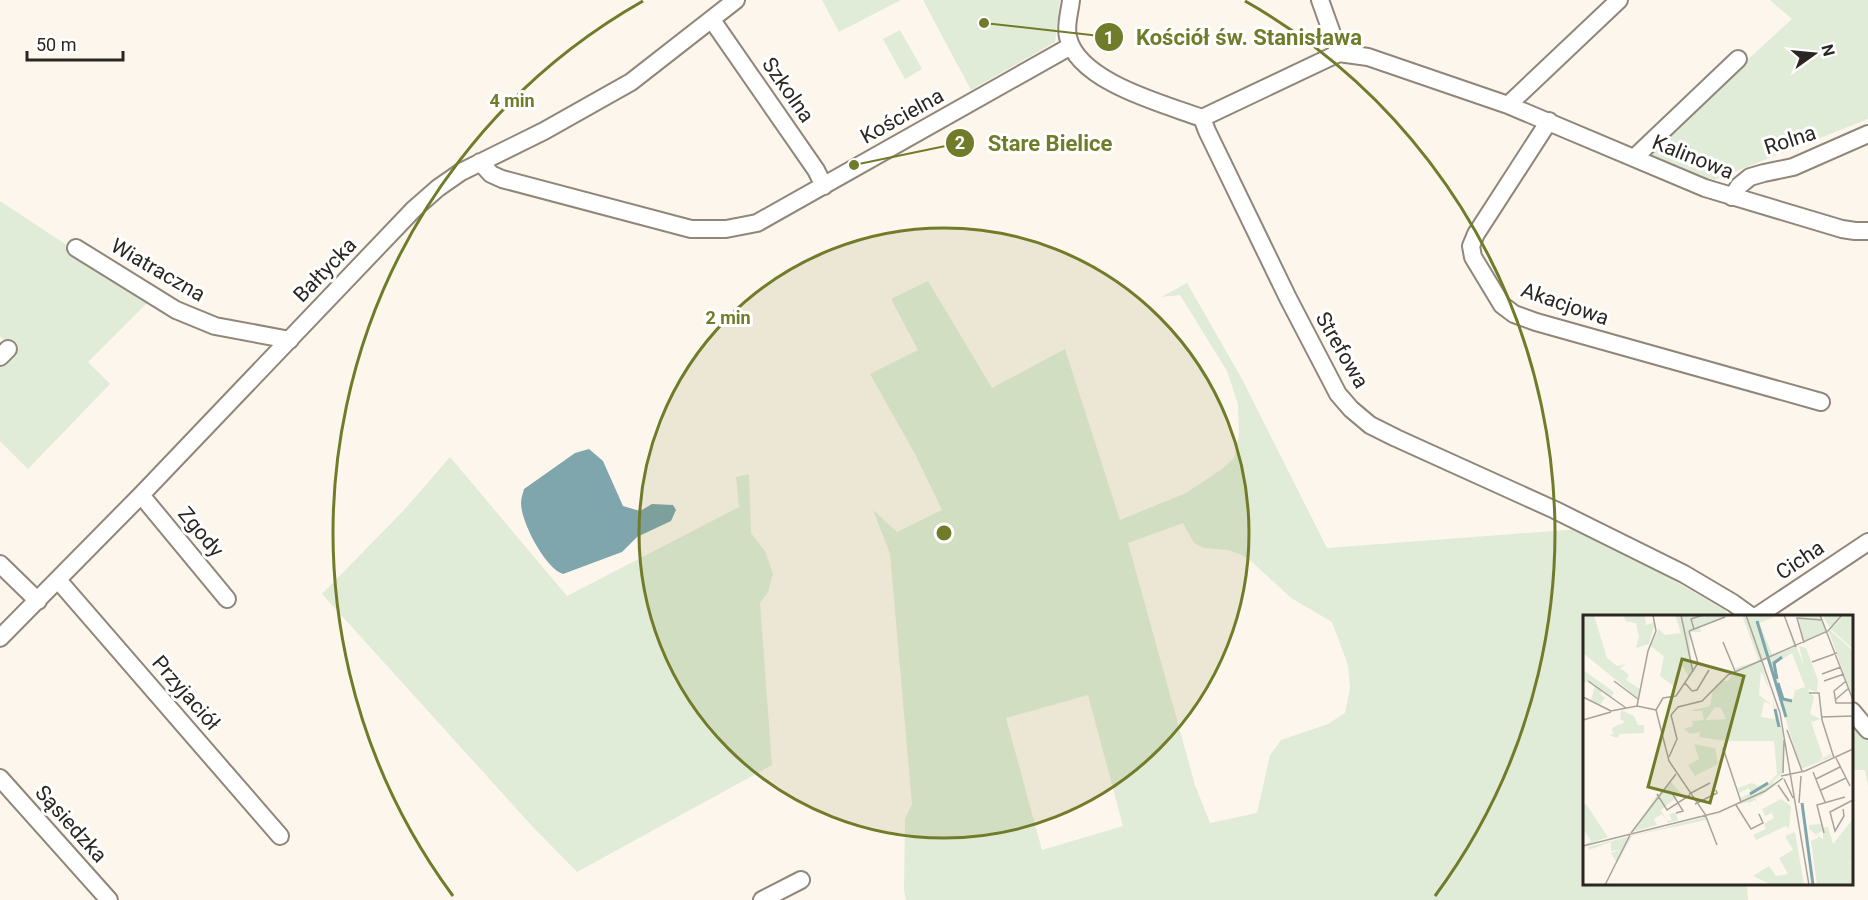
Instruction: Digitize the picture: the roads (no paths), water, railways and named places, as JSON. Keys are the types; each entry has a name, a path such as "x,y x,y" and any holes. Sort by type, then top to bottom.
{"street":[{"name":"Bałtycka","path":"0,638 141,495 414,209 438,188 480,162 544,131 631,82 736,0"},
{"path":"1071,0 1067,34 1078,58 1090,69 1129,92 1202,118 1339,53 1320,0"},
{"path":"1508,105 1619,0"},
{"name":"Szkolna","path":"712,20 816,170 824,186"},
{"name":"Kościelna","path":"480,162 491,174 502,179 691,229 726,229 757,223 1071,46"},
{"name":"Kalinowa","path":"1339,53 1368,57 1508,105 1705,188 1842,229 1868,231"},
{"path":"1634,158 1738,59"},
{"name":"Strefowa","path":"1202,118 1288,298 1338,394 1351,409 1370,425 1396,438 1555,510 1654,559 1713,591 1749,615"},
{"name":"Akacjowa","path":"1549,121 1476,234 1472,246 1473,256 1502,305 1514,314 1536,322 1821,402"},
{"name":"Rolna","path":"1732,197 1739,186 1750,177 1793,167 1868,134"},
{"name":"Wiatraczna","path":"76,248 176,310 215,326 290,340"},
{"name":"Zgody","path":"141,495 227,599"},
{"name":"Cicha","path":"1758,615 1868,542"},
{"path":"0,564 38,601"},
{"name":"Przyjaciół","path":"58,580 280,836"},
{"path":"1853,713 1868,730"},
{"name":"Sąsiedzka","path":"0,778 109,900"},
{"path":"762,900 801,880"}],"water":[{"path":"589,449 603,461 623,506 640,511 652,504 673,505 676,510 671,521 637,537 622,552 563,574 549,563 535,543 522,511 522,497 524,489 575,453"}],"place":[{"name":"Kościół św. Stanisława","path":"984,23"},
{"name":"Stare Bielice","path":"854,165"}]}
